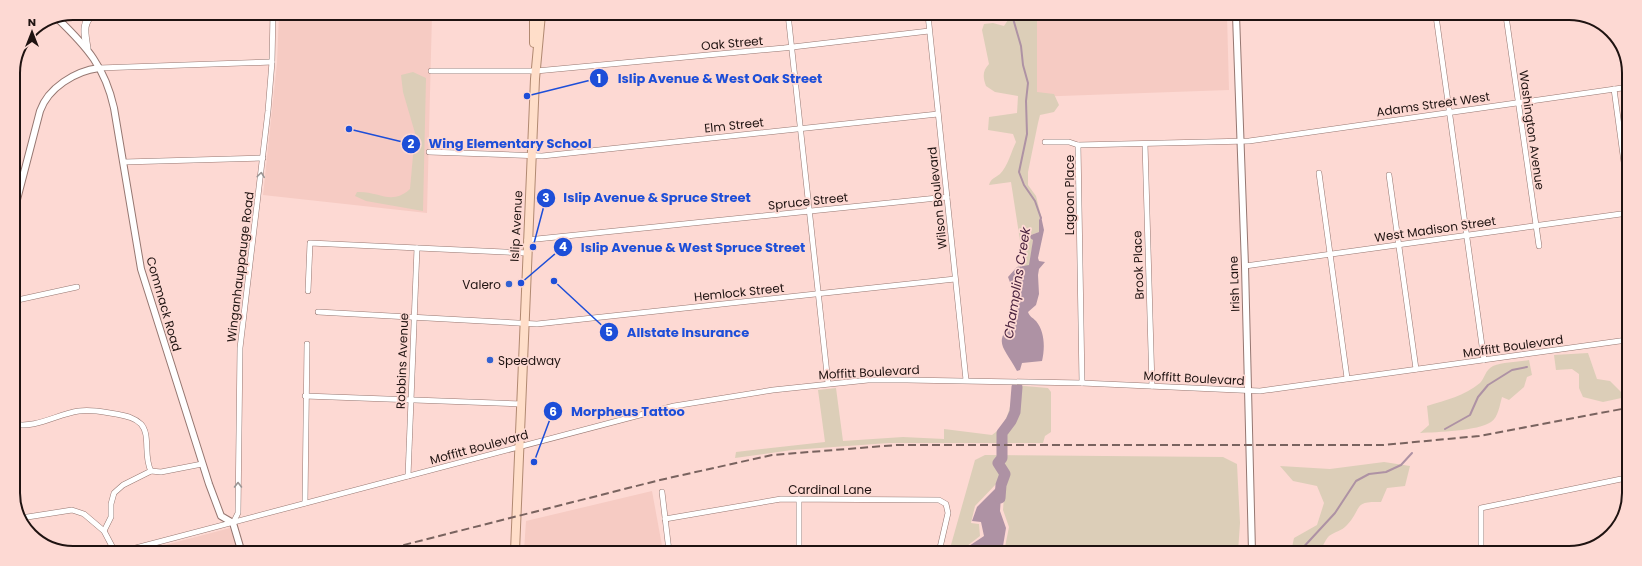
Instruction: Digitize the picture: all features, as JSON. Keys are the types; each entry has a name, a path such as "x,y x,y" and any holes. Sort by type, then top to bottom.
{"main road":[{"path":"87,20 85,25 87,48"},
{"name":"Islip Avenue","path":"534,20 536,71"},
{"name":"Islip Avenue","path":"515,546 527,253 536,71 540,20"}],"street":[{"name":"Winganhauppauge Road","path":"233,523 238,513 240,348 263,158 272,62 273,20"},
{"path":"789,20 817,294 828,384"},
{"name":"Wilson Boulevard","path":"929,20 966,380"},
{"name":"Irish Lane","path":"1236,20 1245,266 1252,546"},
{"path":"1437,20 1484,360"},
{"name":"Washington Avenue","path":"1507,20 1539,246"},
{"name":"Commack Road","path":"60,21 87,48 99,68 110,92 124,162 140,269 202,464 221,516 233,523"},
{"name":"Oak Street","path":"431,71 536,71 930,31"},
{"path":"20,188 40,111 45,98 54,89 82,72 99,68 272,62"},
{"name":"Adams Street West","path":"1240,141 1622,87"},
{"path":"1614,89 1622,148"},
{"name":"Elm Street","path":"429,152 550,155 938,114"},
{"name":"Lagoon Place","path":"1082,383 1078,145 1240,141"},
{"path":"1045,142 1069,142 1078,145"},
{"name":"Brook Place","path":"1145,144 1152,386"},
{"path":"124,162 263,158"},
{"path":"1319,173 1347,378"},
{"path":"1389,175 1416,369"},
{"name":"Spruce Street","path":"528,240 947,197"},
{"name":"West Madison Street","path":"1245,266 1622,214"},
{"path":"308,291 310,243 527,253"},
{"name":"Robbins Avenue","path":"408,476 417,248"},
{"name":"Hemlock Street","path":"318,312 537,324 956,279"},
{"path":"20,299 77,287"},
{"name":"Moffitt Boulevard","path":"144,546 674,406 773,390 876,380 966,380 1082,383 1260,391 1622,341"},
{"path":"305,503 305,396 307,344"},
{"path":"305,396 520,404"},
{"path":"20,424 34,424 77,411 91,410 131,417 141,424 146,434 147,463 151,471"},
{"path":"104,531 110,517 110,504 114,493 123,485 151,471 161,472 202,464"},
{"path":"1481,546 1481,508 1622,479"},
{"path":"662,492 668,546"},
{"name":"Cardinal Lane","path":"665,519 781,499 939,500 946,504 948,513 940,546"},
{"path":"799,499 799,546"},
{"path":"25,517 72,510 84,514 104,531 112,546"},
{"path":"233,523 240,546"}],"shaded area":[{"path":"279,20 432,20 427,213 263,195 277,63"},
{"path":"1008,20 1037,20 1037,92 1054,94 1059,105 1054,112 1040,115 1028,172 1028,185 1036,196 1041,216 1039,220 1039,232 1031,235 1033,240 1030,265 1028,267 1022,265 1017,267 1023,260 1011,182 989,185 992,179 1000,174 1005,167 1016,142 1013,134 988,130 989,117 1017,113 1018,96 995,92 986,86 984,77 985,69 989,64 982,30 984,24 993,23 1004,26"},
{"path":"1032,20 1227,20 1229,90 1032,97"},
{"path":"413,72 426,78 423,211 366,201 355,196 357,192 365,192 391,197 403,194 410,189 415,133 403,92 401,75"},
{"path":"1588,353 1597,379 1610,381 1622,393 1622,398 1603,402 1583,397 1579,388 1579,374 1572,369 1556,370 1554,355"},
{"path":"1529,360 1532,375 1527,377 1524,387 1509,400 1502,397 1497,414 1491,422 1467,429 1420,433 1429,425 1427,406 1468,391 1482,381 1488,370 1493,366"},
{"path":"1014,385 1048,388 1051,392 1051,432 1045,436 1043,443 889,443 792,450 735,458 736,452 825,442 818,390 836,388 843,441 903,437 944,439 944,429 992,435 998,430 1006,419"},
{"path":"985,455 1223,457 1237,464 1240,523 1238,546 1005,546 1009,527 1003,510 1005,483 998,482 975,506 971,523 979,524 980,536 967,546 951,546 975,460"},
{"path":"1384,462 1410,466 1405,486 1387,488 1381,502 1362,504 1347,525 1343,529 1329,536 1323,546 1292,546 1294,538 1317,525 1324,503 1317,486 1293,481 1280,466 1330,469"},
{"path":"652,491 662,546 524,546 526,521"},
{"path":"230,528 237,546 161,546"}],"water":[{"path":"1041,216 1044,230 1038,258 1039,261 1045,262 1039,269 1039,294 1036,305 1028,312 1039,325 1043,335 1043,356 1042,361 1022,363 1020,370 1017,371 1002,344 1004,333 1018,318 1014,293 1008,277 1017,267 1029,265 1033,240 1030,238 1031,235 1039,232 1039,220"},
{"path":"1002,482 1000,511 1006,528 1003,546 969,546 984,536 981,522 972,521 977,507"}],"waterway":[{"name":"Champlins Creek","path":"1013,20 1021,46 1023,65 1028,83 1026,101 1027,134 1019,172 1024,185 1035,201 1041,218"},
{"path":"1445,429 1470,415 1478,397 1488,385 1512,370 1527,367"},
{"name":"Champlins Creek","path":"1000,498 1001,485 1005,474 998,463 1002,458 1002,433 1011,421 1015,412 1017,387"},
{"path":"1305,546 1335,513 1356,481 1369,474 1386,472 1401,465 1412,453"}],"railway":[{"path":"400,546 660,480 772,455 897,445 1383,445 1479,436 1622,409"}],"place":[{"name":"Islip Avenue & West Oak Street","path":"527,96"},
{"name":"Wing Elementary School","path":"349,129"},
{"name":"Islip Avenue & Spruce Street","path":"533,247"},
{"name":"Allstate Insurance","path":"554,281"},
{"name":"Islip Avenue & West Spruce Street","path":"521,283"},
{"name":"Valero","path":"509,284"},
{"name":"Speedway","path":"490,360"},
{"name":"Morpheus Tattoo","path":"534,462"}]}
